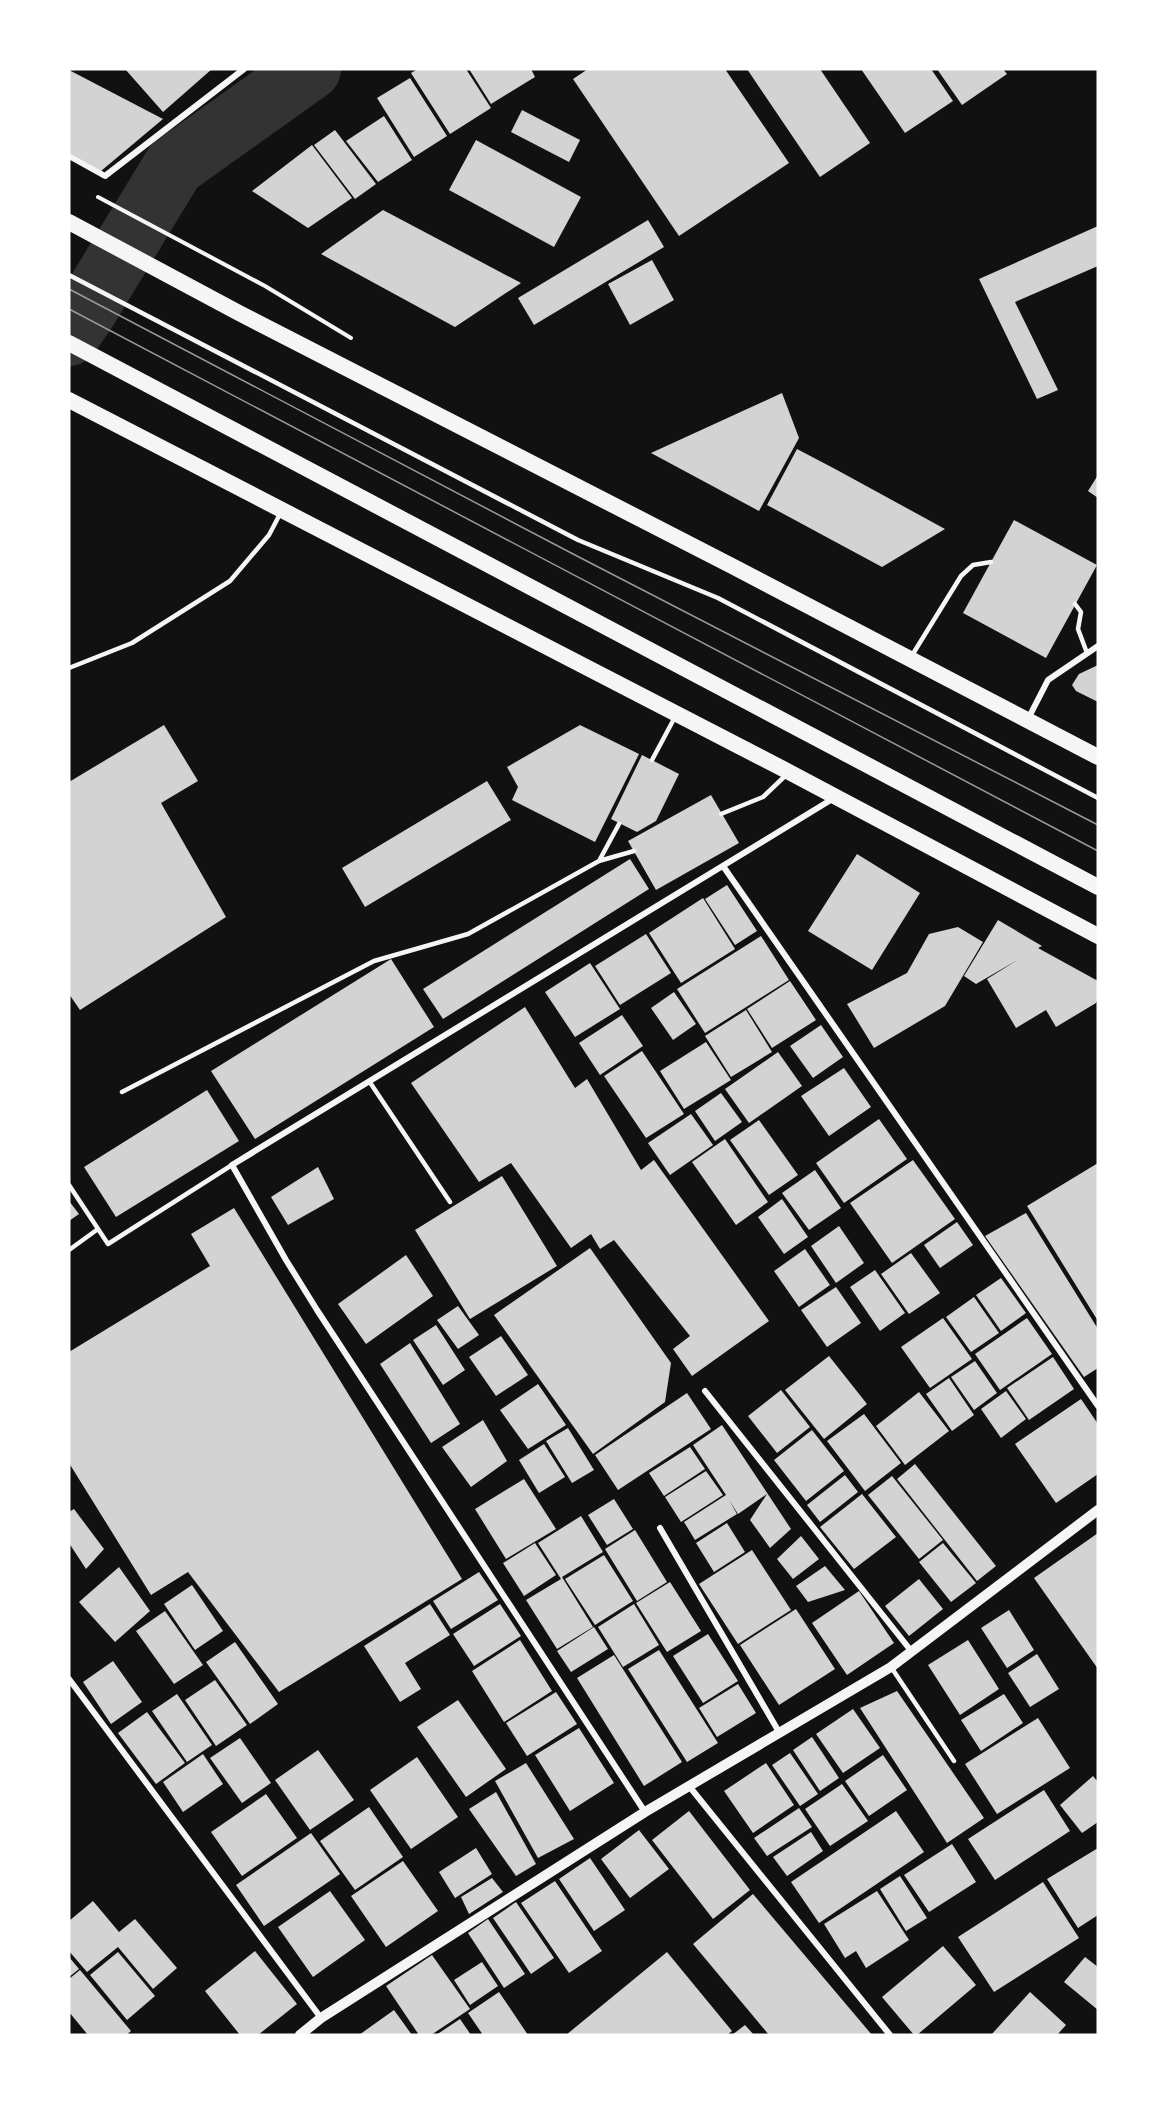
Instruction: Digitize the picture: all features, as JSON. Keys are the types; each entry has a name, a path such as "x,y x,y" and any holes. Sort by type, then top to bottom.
{"highway":[{"path":"69,222 249,318 1098,757"},
{"path":"69,344 1098,887"},
{"path":"74,403 789,772 1098,936"}],"street":[{"path":"69,156 105,176 244,69"},
{"path":"1027,721 1048,680 1098,646"},
{"path":"645,1812 317,1310 232,1165 836,797"},
{"path":"723,866 1098,1406"},
{"path":"705,1391 912,1652"},
{"path":"304,2034 321,2018 645,1812 891,1667 1098,1510"},
{"path":"660,1528 779,1732"},
{"path":"69,1679 321,2018"},
{"path":"689,1786 890,2035"}],"lane":[{"path":"69,274 578,540 718,598 1098,798"},
{"path":"69,668 132,643 230,581 269,535 282,511"},
{"path":"910,659 961,576 973,565 991,562"},
{"path":"1075,604 1081,612 1078,629 1087,653"},
{"path":"652,760 676,715"},
{"path":"721,813 763,797 789,772"},
{"path":"599,861 619,824"},
{"path":"122,1092 374,961 468,934 599,861 634,851"},
{"path":"369,1081 450,1202"},
{"path":"69,1185 108,1244 232,1165"},
{"path":"69,1250 98,1229"},
{"path":"891,1667 954,1761"}],"path":[{"path":"90,193 164,232"}],"building":[{"path":"125,69 212,69 163,112"},
{"path":"418,69 466,69 491,108 450,134 411,73"},
{"path":"469,69 531,69 535,77 491,104"},
{"path":"588,69 725,69 789,163 679,236 573,79"},
{"path":"747,69 820,69 870,143 820,177"},
{"path":"861,69 931,69 953,101 905,133"},
{"path":"937,69 1003,69 1007,74 962,105"},
{"path":"69,70 163,119 101,171 69,153"},
{"path":"410,78 447,136 414,157 377,98"},
{"path":"522,110 580,140 569,162 511,132"},
{"path":"384,116 412,160 378,182 346,141"},
{"path":"335,130 376,184 355,199 314,145"},
{"path":"476,140 581,197 554,247 449,190"},
{"path":"312,145 352,198 308,228 252,191"},
{"path":"383,210 521,283 455,327 321,254"},
{"path":"648,220 664,247 534,325 518,298"},
{"path":"1098,226 1098,266 1015,302 1058,390 1037,399 979,279"},
{"path":"652,260 674,300 630,325 608,284"},
{"path":"782,393 799,438 759,511 651,453"},
{"path":"797,449 945,529 882,567 767,505"},
{"path":"1098,475 1098,498 1088,491"},
{"path":"1014,520 1097,565 1046,658 963,613"},
{"path":"1098,665 1098,702 1076,691 1072,685 1079,674"},
{"path":"164,725 198,781 161,803 226,917 80,1010 69,994 69,782"},
{"path":"580,725 639,754 595,842 512,800 518,787 507,767"},
{"path":"642,755 679,774 656,821 637,832 611,819"},
{"path":"487,781 511,820 365,907 342,868"},
{"path":"711,795 739,843 656,890 628,841"},
{"path":"857,854 920,893 872,970 808,931"},
{"path":"630,859 649,889 443,1019 423,989"},
{"path":"727,885 757,931 735,945 705,899"},
{"path":"703,898 735,949 681,983 649,933"},
{"path":"998,920 1042,946 1038,948 1098,981 1096,1003 1056,1027 1046,1010 1016,1028 987,979 1021,958 976,984 964,976"},
{"path":"958,927 983,942 945,1006 874,1048 847,1004 907,973 929,934"},
{"path":"646,934 671,973 620,1005 595,966"},
{"path":"761,936 789,980 705,1033 677,989"},
{"path":"391,959 434,1027 255,1139 211,1071"},
{"path":"590,963 620,1009 575,1037 545,992"},
{"path":"790,981 816,1020 772,1048 747,1009"},
{"path":"674,992 696,1024 673,1040 651,1008"},
{"path":"525,1007 575,1088 587,1079 641,1170 654,1160 769,1321 692,1376 673,1349 690,1336 614,1240 600,1249 591,1234 571,1248 511,1163 479,1182 411,1083"},
{"path":"746,1010 772,1052 731,1077 705,1036"},
{"path":"622,1015 643,1046 600,1075 579,1043"},
{"path":"821,1025 843,1057 813,1078 790,1046"},
{"path":"706,1042 731,1080 684,1109 660,1071"},
{"path":"642,1051 684,1114 646,1138 604,1076"},
{"path":"778,1052 802,1086 749,1123 725,1089"},
{"path":"844,1068 871,1107 829,1136 801,1096"},
{"path":"207,1090 239,1141 116,1217 84,1167"},
{"path":"721,1093 742,1122 715,1141 695,1111"},
{"path":"691,1114 713,1145 670,1175 648,1143"},
{"path":"879,1119 907,1159 844,1203 816,1163"},
{"path":"759,1120 798,1175 769,1195 730,1140"},
{"path":"725,1139 768,1202 736,1225 692,1162"},
{"path":"913,1160 955,1219 892,1263 850,1203"},
{"path":"1098,1163 1098,1321 1027,1206"},
{"path":"318,1167 334,1199 288,1225 271,1197"},
{"path":"815,1170 841,1208 809,1230 782,1193"},
{"path":"502,1176 557,1266 470,1319 415,1230"},
{"path":"782,1199 808,1237 784,1254 758,1217"},
{"path":"69,1201 79,1214 69,1221"},
{"path":"234,1208 462,1579 279,1692 188,1572 151,1595 69,1463 69,1352 210,1266 191,1234"},
{"path":"1026,1213 1098,1329 1098,1368 1084,1377 985,1236"},
{"path":"957,1222 973,1245 940,1268 924,1245"},
{"path":"839,1226 864,1263 836,1283 811,1246"},
{"path":"590,1248 671,1363 665,1402 593,1454 494,1315"},
{"path":"805,1249 830,1285 799,1307 774,1271"},
{"path":"911,1253 940,1293 909,1314 881,1274"},
{"path":"406,1255 433,1296 366,1344 338,1304"},
{"path":"875,1270 905,1313 880,1331 850,1287"},
{"path":"1001,1278 1026,1313 1001,1331 976,1295"},
{"path":"836,1287 861,1323 827,1347 801,1310"},
{"path":"974,1297 999,1333 971,1352 946,1317"},
{"path":"458,1306 479,1335 458,1349 437,1320"},
{"path":"943,1318 972,1359 930,1388 901,1347"},
{"path":"1027,1318 1052,1354 1000,1390 975,1354"},
{"path":"436,1325 465,1370 443,1385 413,1340"},
{"path":"501,1336 528,1375 496,1396 469,1357"},
{"path":"410,1343 460,1424 431,1443 380,1364"},
{"path":"829,1356 867,1404 824,1439 785,1390"},
{"path":"1053,1357 1074,1389 1029,1420 1007,1388"},
{"path":"975,1361 997,1393 974,1410 951,1377"},
{"path":"949,1378 974,1415 952,1431 926,1394"},
{"path":"538,1384 566,1425 528,1449 500,1410"},
{"path":"781,1390 810,1427 777,1453 748,1416"},
{"path":"1006,1391 1026,1419 1001,1438 981,1409"},
{"path":"919,1392 949,1431 905,1465 876,1426"},
{"path":"687,1393 711,1429 618,1490 595,1455"},
{"path":"1081,1399 1098,1424 1098,1474 1056,1503 1015,1444"},
{"path":"864,1414 901,1463 865,1491 827,1441"},
{"path":"483,1420 507,1461 471,1487 442,1447"},
{"path":"722,1425 791,1529 770,1548 750,1520 767,1494 738,1514 729,1500 737,1514 695,1540 684,1522 726,1495 693,1445"},
{"path":"568,1428 594,1470 572,1483 546,1441"},
{"path":"812,1430 844,1471 806,1501 774,1460"},
{"path":"544,1444 565,1477 539,1493 519,1460"},
{"path":"690,1447 705,1469 664,1496 649,1473"},
{"path":"915,1464 996,1566 977,1581 897,1479"},
{"path":"706,1471 723,1495 681,1522 665,1497"},
{"path":"845,1475 858,1492 820,1522 807,1505"},
{"path":"892,1476 943,1540 919,1559 868,1495"},
{"path":"524,1479 556,1529 506,1559 475,1509"},
{"path":"862,1494 896,1537 854,1569 820,1527"},
{"path":"614,1499 633,1529 607,1545 588,1515"},
{"path":"74,1509 104,1549 86,1569 69,1543 69,1512"},
{"path":"581,1516 603,1552 562,1577 593,1627 557,1649 526,1600 561,1579 538,1543"},
{"path":"727,1523 745,1552 714,1572 696,1543"},
{"path":"635,1530 667,1582 637,1601 605,1549"},
{"path":"1098,1533 1098,1669 1034,1578"},
{"path":"801,1536 819,1559 793,1579 777,1559"},
{"path":"535,1543 556,1575 524,1596 503,1563"},
{"path":"943,1543 976,1583 951,1602 919,1562"},
{"path":"752,1550 791,1610 738,1644 699,1584"},
{"path":"604,1555 633,1601 595,1625 565,1579"},
{"path":"825,1566 845,1590 808,1602 796,1586"},
{"path":"119,1567 150,1611 115,1642 79,1602"},
{"path":"479,1572 498,1600 451,1629 433,1601"},
{"path":"919,1579 943,1609 909,1636 885,1606"},
{"path":"670,1582 701,1631 667,1652 636,1603"},
{"path":"192,1585 223,1631 195,1650 164,1604"},
{"path":"859,1591 894,1643 847,1675 812,1623"},
{"path":"430,1604 450,1635 405,1663 421,1689 400,1702 364,1646"},
{"path":"500,1604 521,1636 474,1666 453,1634"},
{"path":"634,1604 659,1645 623,1667 598,1627"},
{"path":"796,1609 835,1669 779,1705 740,1645"},
{"path":"1009,1610 1034,1650 1007,1668 981,1628"},
{"path":"165,1611 203,1665 174,1684 136,1631"},
{"path":"594,1627 608,1649 571,1672 557,1651"},
{"path":"708,1634 738,1681 703,1703 673,1656"},
{"path":"520,1640 552,1691 504,1722 472,1671"},
{"path":"968,1640 999,1689 960,1715 928,1665"},
{"path":"235,1642 278,1704 250,1724 206,1662"},
{"path":"659,1650 718,1743 687,1762 628,1669"},
{"path":"1037,1654 1059,1689 1030,1707 1008,1673"},
{"path":"614,1655 682,1762 644,1786 577,1678"},
{"path":"113,1661 142,1702 111,1724 83,1682"},
{"path":"215,1680 247,1725 216,1746 185,1700"},
{"path":"738,1684 756,1713 717,1737 699,1708"},
{"path":"897,1691 984,1818 947,1843 860,1708"},
{"path":"556,1692 577,1724 527,1756 506,1723"},
{"path":"177,1694 212,1745 187,1762 152,1711"},
{"path":"1004,1694 1023,1723 981,1751 961,1720"},
{"path":"458,1700 506,1769 466,1797 417,1727"},
{"path":"853,1709 880,1748 843,1773 816,1734"},
{"path":"147,1712 185,1763 156,1784 118,1733"},
{"path":"1038,1718 1070,1768 997,1814 965,1764"},
{"path":"579,1728 614,1783 570,1811 535,1755"},
{"path":"812,1737 839,1778 820,1791 793,1750"},
{"path":"240,1738 271,1783 242,1803 210,1758"},
{"path":"318,1750 354,1800 310,1830 275,1780"},
{"path":"790,1753 818,1794 800,1806 772,1765"},
{"path":"203,1754 223,1784 183,1812 163,1782"},
{"path":"883,1755 907,1790 869,1816 845,1781"},
{"path":"417,1757 458,1817 411,1849 370,1790"},
{"path":"526,1763 574,1839 538,1858 495,1781"},
{"path":"766,1763 794,1805 753,1833 724,1791"},
{"path":"1093,1776 1098,1782 1098,1822 1082,1833 1060,1805"},
{"path":"842,1784 868,1821 830,1846 805,1809"},
{"path":"1044,1790 1070,1831 995,1880 968,1839"},
{"path":"496,1792 536,1864 516,1876 469,1809"},
{"path":"266,1794 297,1838 242,1876 211,1832"},
{"path":"369,1807 403,1857 355,1890 320,1841"},
{"path":"799,1808 812,1827 767,1856 754,1838"},
{"path":"689,1811 750,1890 713,1919 652,1840"},
{"path":"896,1811 924,1852 819,1923 791,1882"},
{"path":"639,1830 669,1869 630,1898 601,1859"},
{"path":"811,1832 823,1851 787,1876 773,1857"},
{"path":"311,1833 340,1874 264,1926 236,1885"},
{"path":"952,1844 976,1882 929,1912 904,1875"},
{"path":"476,1848 492,1874 455,1898 439,1872"},
{"path":"1098,1848 1098,1915 1078,1928 1047,1879"},
{"path":"590,1858 625,1910 594,1931 559,1879"},
{"path":"403,1861 438,1911 386,1947 351,1896"},
{"path":"900,1876 927,1918 906,1931 880,1889"},
{"path":"492,1878 503,1892 469,1914 461,1897"},
{"path":"555,1881 602,1951 569,1973 521,1903"},
{"path":"1043,1882 1079,1938 994,1992 958,1937"},
{"path":"330,1891 365,1940 313,1977 278,1927"},
{"path":"877,1891 909,1940 866,1968 856,1951 845,1958 824,1924"},
{"path":"753,1894 872,2035 769,2035 693,1944"},
{"path":"93,1901 119,1932 135,1919 177,1968 153,1989 118,1947 87,1972 69,1951 69,1921"},
{"path":"516,1902 554,1958 531,1974 493,1918"},
{"path":"488,1919 525,1974 504,1988 468,1933"},
{"path":"943,1946 976,1985 917,2035 914,2035 882,1997"},
{"path":"255,1951 297,2004 258,2035 240,2035 205,1991"},
{"path":"118,1952 155,1996 127,2020 90,1975"},
{"path":"667,1952 732,2031 727,2035 566,2035"},
{"path":"432,1955 470,2009 431,2035 419,2035 386,1986"},
{"path":"69,1957 79,1969 69,1977"},
{"path":"1085,1957 1098,1967 1098,2010 1064,1982"},
{"path":"482,1962 498,1986 470,2005 454,1980"},
{"path":"80,1970 131,2031 126,2035 88,2035 69,2012 69,1979"},
{"path":"499,1992 528,2035 483,2035 468,2013"},
{"path":"1030,1992 1066,2025 1057,2035 991,2035"},
{"path":"394,2010 412,2035 359,2035"},
{"path":"460,2019 471,2035 436,2035"},
{"path":"745,2025 754,2035 732,2035"}],"waterway":[{"path":"69,335 174,166 310,69"}],"tram line":[{"path":"69,289 575,555 1098,825"},
{"path":"69,309 1098,851"}]}
